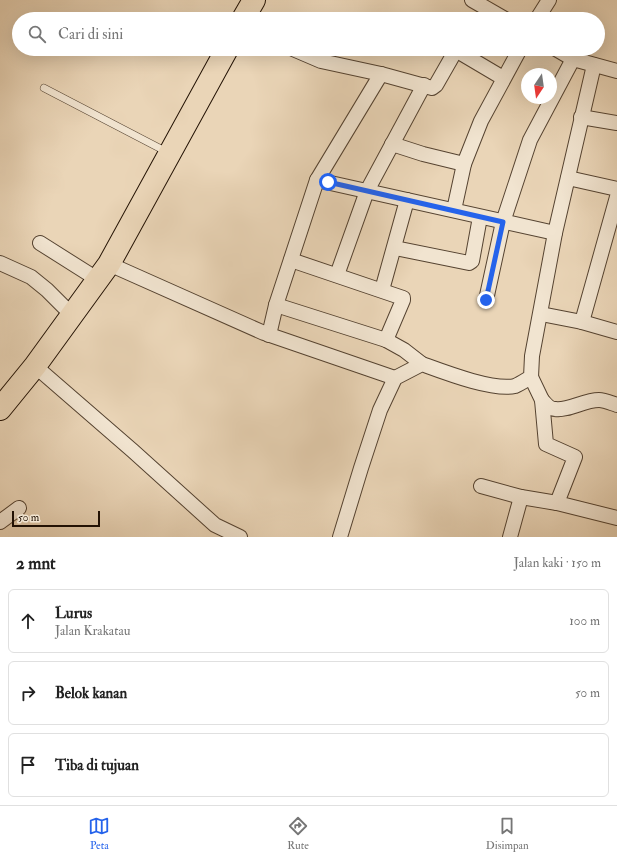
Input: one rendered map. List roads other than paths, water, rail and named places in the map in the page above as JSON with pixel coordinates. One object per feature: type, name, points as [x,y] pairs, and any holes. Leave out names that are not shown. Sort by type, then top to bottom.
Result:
[{"type":"main road","points":[[247,12],[254,0]]},
{"type":"main road","points":[[0,408],[35,366],[103,272],[223,56]]},
{"type":"street","points":[[472,0],[493,12]]},
{"type":"street","points":[[541,12],[549,0]]},
{"type":"street","points":[[310,56],[322,61],[381,74],[432,88],[436,85],[452,56]]},
{"type":"street","points":[[465,56],[503,78]]},
{"type":"street","points":[[454,210],[464,164],[481,121],[516,56]]},
{"type":"street","points":[[568,56],[573,59],[617,71]]},
{"type":"street","points":[[486,300],[503,222],[530,140],[573,59]]},
{"type":"street","points":[[594,65],[555,233],[532,356],[531,377],[542,400],[554,409],[564,409],[586,401],[600,400],[617,405]]},
{"type":"street","points":[[270,335],[276,305],[317,180],[381,74]]},
{"type":"street","points":[[337,275],[367,191],[424,85]]},
{"type":"street","points":[[581,116],[617,123]]},
{"type":"street","points":[[392,144],[423,154],[464,164]]},
{"type":"street","points":[[568,178],[617,189]]},
{"type":"street","points":[[317,180],[555,233]]},
{"type":"street","points":[[582,322],[617,197]]},
{"type":"street","points":[[382,290],[395,248],[407,200]]},
{"type":"street","points":[[395,248],[469,263],[472,261],[480,217]]},
{"type":"street","points":[[40,243],[103,272],[270,335],[395,378]]},
{"type":"street","points":[[291,260],[403,298],[386,340]]},
{"type":"street","points":[[0,263],[31,277],[47,290],[72,315]]},
{"type":"street","points":[[276,305],[386,340],[404,350],[422,364],[455,376],[500,386],[516,386],[531,377]]},
{"type":"street","points":[[541,314],[582,322],[617,332]]},
{"type":"street","points":[[340,537],[380,410],[395,378],[422,364]]},
{"type":"street","points":[[35,366],[133,450],[216,525],[240,537]]},
{"type":"street","points":[[542,400],[546,444],[575,457],[557,503]]},
{"type":"street","points":[[481,486],[521,497],[557,503],[617,518]]},
{"type":"street","points":[[510,537],[521,497]]},
{"type":"street","points":[[0,522],[19,508]]},
{"type":"lane","points":[[44,88],[169,154]]}]
